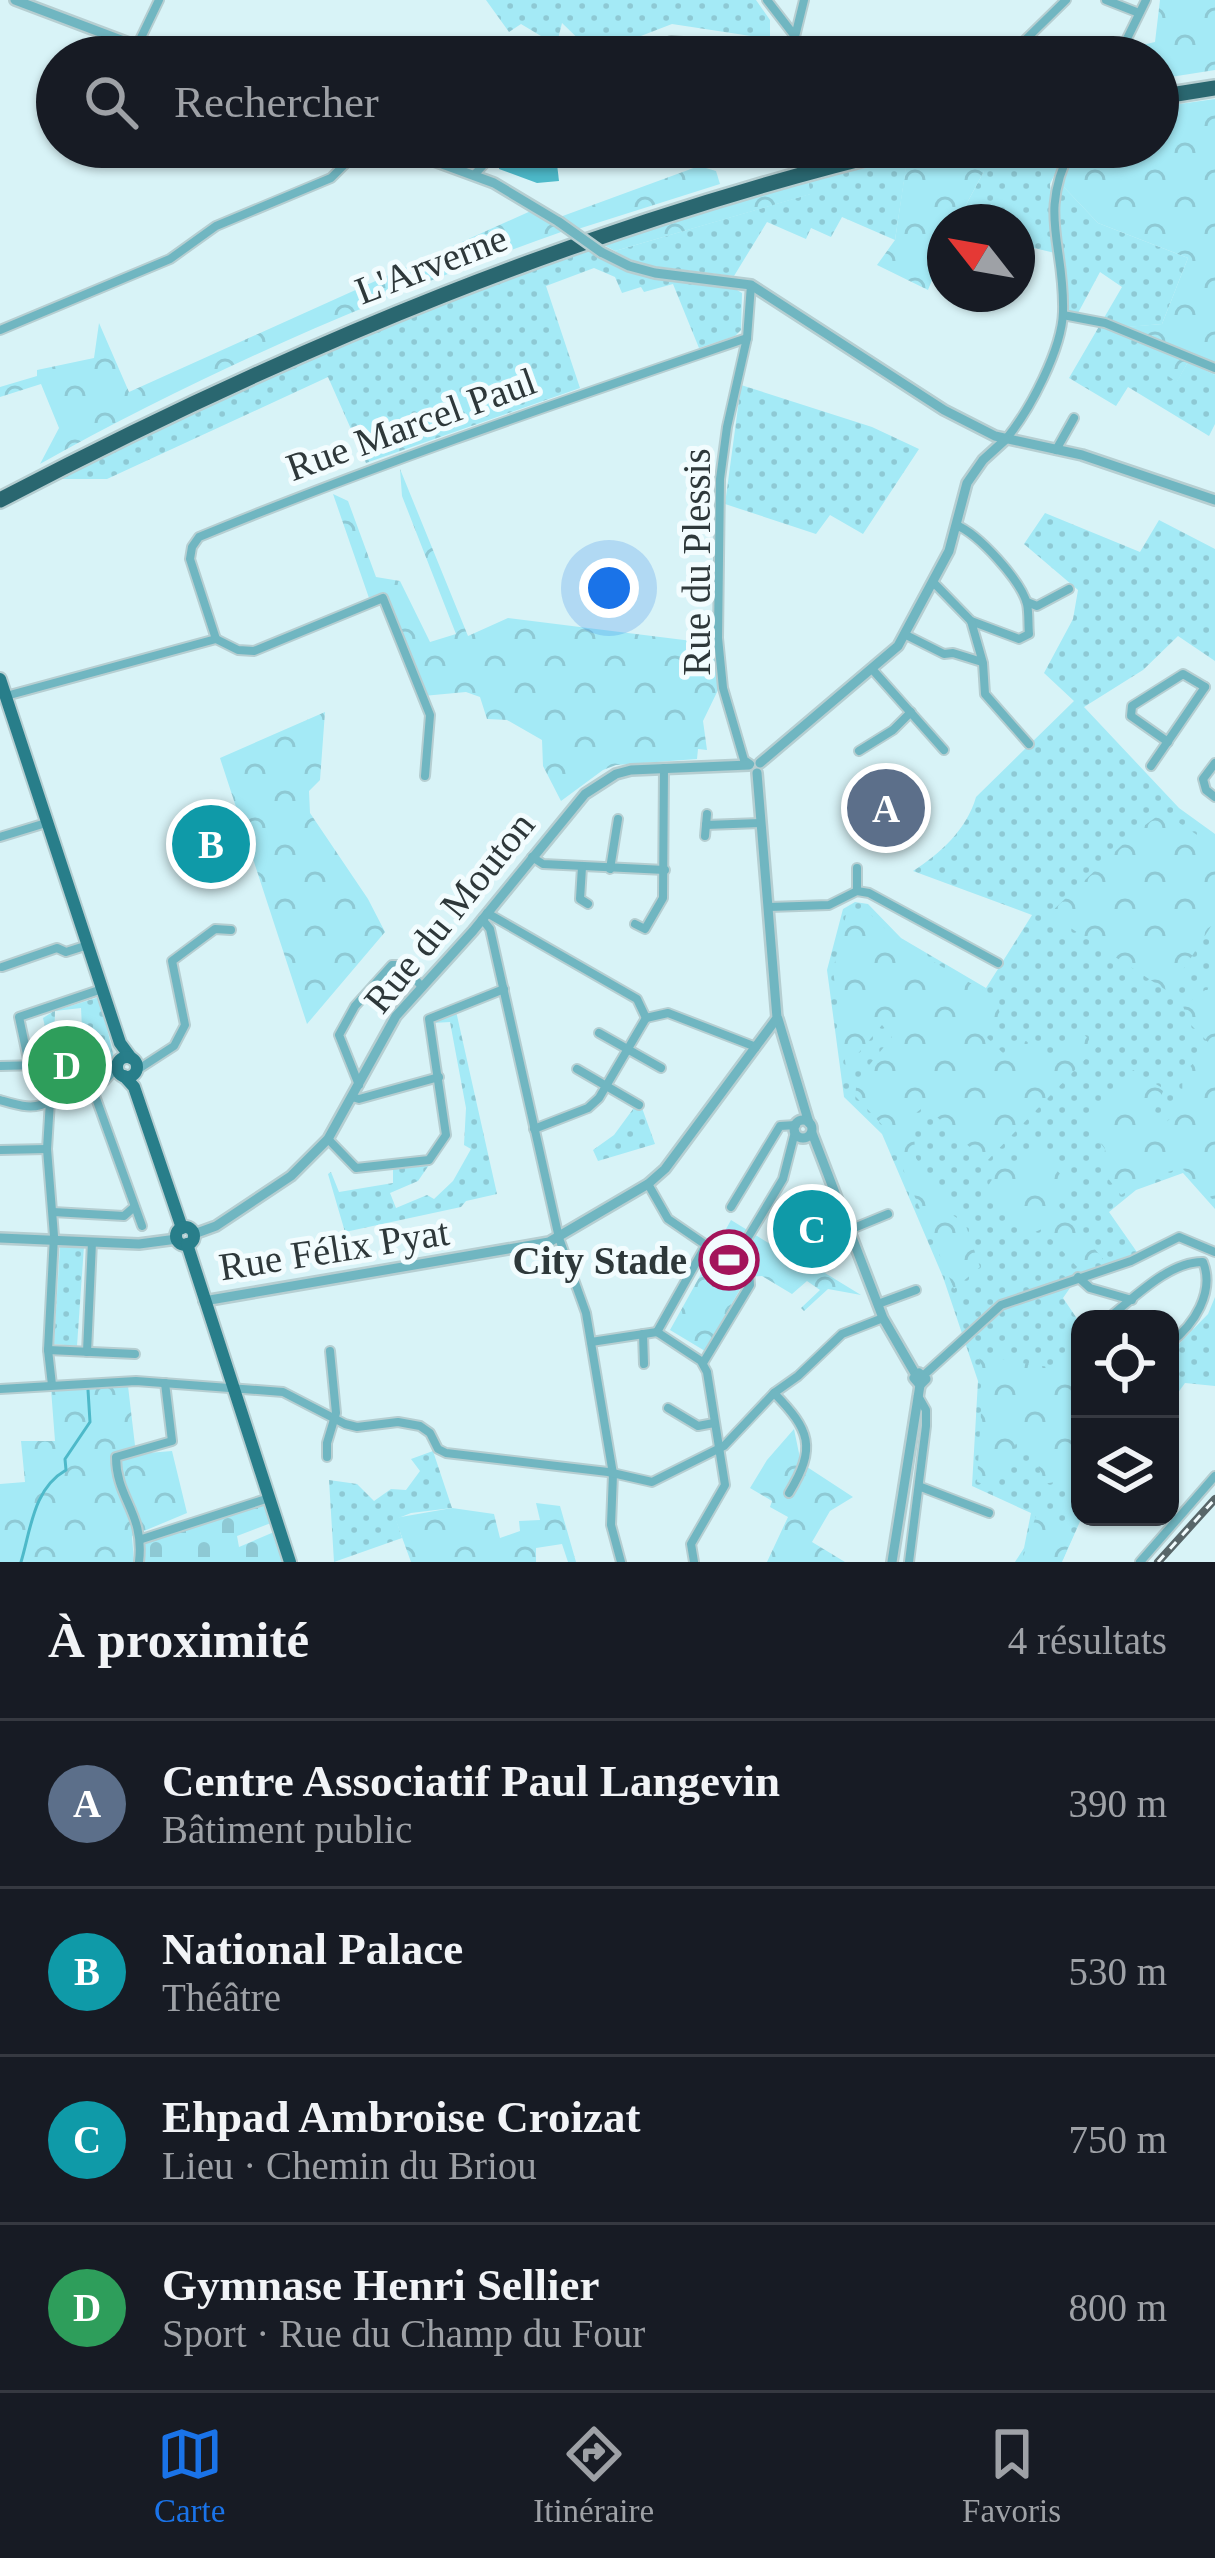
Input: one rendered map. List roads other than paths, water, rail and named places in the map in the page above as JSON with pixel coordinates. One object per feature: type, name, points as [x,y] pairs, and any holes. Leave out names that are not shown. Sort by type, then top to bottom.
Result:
[{"type":"highway","points":[[1179,84],[1215,79]]},
{"type":"highway","points":[[1179,94],[1215,88]]},
{"type":"highway","name":"L'Arverne","points":[[0,489],[208,384],[419,292],[633,215],[798,168]]},
{"type":"highway","name":"L'Arverne","points":[[0,500],[247,376],[472,282],[704,203],[832,168]]},
{"type":"main road","points":[[0,679],[290,1562]]},
{"type":"street","points":[[15,0],[110,36]]},
{"type":"street","points":[[142,36],[159,0]]},
{"type":"street","points":[[767,0],[795,36]]},
{"type":"street","points":[[795,36],[804,0]]},
{"type":"street","points":[[1029,36],[1066,0]]},
{"type":"street","points":[[1106,0],[1139,13]]},
{"type":"street","points":[[1128,36],[1146,0]]},
{"type":"street","points":[[0,330],[170,259],[216,226],[321,183],[339,168]]},
{"type":"street","points":[[455,168],[525,199],[629,266],[751,285],[944,410],[1005,440],[1056,450],[1215,500]]},
{"type":"street","points":[[474,175],[480,168]]},
{"type":"street","points":[[909,1562],[926,1410],[918,1381],[883,1318],[805,1132],[806,1107],[778,1018],[754,766],[872,669],[906,634],[934,583],[967,482],[1005,440],[1049,365],[1063,315],[1052,196],[1063,168]]},
{"type":"street","name":"Rue du Plessis","points":[[751,285],[747,338],[720,479],[718,638],[723,688],[744,760],[754,766]]},
{"type":"street","points":[[1063,315],[1105,323],[1215,368]]},
{"type":"street","name":"Rue Marcel Paul","points":[[215,639],[190,559],[200,537],[348,475],[391,465],[747,338]]},
{"type":"street","points":[[1056,450],[1074,418]]},
{"type":"street","points":[[934,583],[971,621],[1018,639],[1029,634],[1027,602],[992,553],[972,532],[956,525]]},
{"type":"street","points":[[1027,602],[1037,606],[1069,589]]},
{"type":"street","points":[[6,696],[215,639],[238,650],[254,651],[383,598],[430,715],[425,776]]},
{"type":"street","points":[[971,621],[983,663],[985,694],[1029,744]]},
{"type":"street","points":[[906,634],[944,654],[983,663]]},
{"type":"street","points":[[872,669],[944,750]]},
{"type":"street","points":[[1151,766],[1210,686],[1183,674],[1132,706],[1131,716],[1168,742]]},
{"type":"street","points":[[859,751],[893,730],[911,712]]},
{"type":"street","points":[[1215,763],[1203,779],[1206,790],[1215,796]]},
{"type":"street","name":"Rue du Mouton","points":[[185,1236],[216,1226],[291,1176],[328,1139],[396,1016],[595,785],[632,770],[754,766]]},
{"type":"street","points":[[635,924],[645,929],[662,898],[664,768]]},
{"type":"street","points":[[707,814],[706,831],[760,823]]},
{"type":"street","points":[[610,868],[618,819]]},
{"type":"street","points":[[0,837],[48,823]]},
{"type":"street","points":[[532,857],[543,864],[665,870]]},
{"type":"street","points":[[582,867],[580,899],[588,904]]},
{"type":"street","points":[[857,868],[857,891]]},
{"type":"street","points":[[769,907],[829,904],[857,891],[881,898],[998,963]]},
{"type":"street","points":[[484,916],[559,1238],[586,1313],[613,1474],[609,1512],[621,1562]]},
{"type":"street","points":[[484,916],[637,999],[646,1018]]},
{"type":"street","points":[[0,1100],[41,1107],[50,1101],[82,1098],[174,1046],[185,1025],[172,961],[215,929],[231,930]]},
{"type":"street","points":[[2,967],[57,948],[66,952],[88,945]]},
{"type":"street","points":[[359,1085],[339,1035],[346,1019],[392,964],[403,964],[422,987]]},
{"type":"street","points":[[328,1139],[356,1168],[429,1160],[446,1135],[429,1019],[504,988]]},
{"type":"street","points":[[29,1064],[19,1017],[102,989]]},
{"type":"street","points":[[534,1129],[587,1108],[606,1086],[646,1018],[668,1013],[757,1048]]},
{"type":"street","name":"Rue Félix Pyat","points":[[204,1301],[559,1238],[665,1169],[778,1018]]},
{"type":"street","points":[[599,1033],[661,1069]]},
{"type":"street","points":[[0,1066],[40,1065],[50,1101],[47,1149],[53,1212],[48,1350],[52,1385]]},
{"type":"street","points":[[577,1069],[639,1105]]},
{"type":"street","points":[[352,1097],[440,1077]]},
{"type":"street","points":[[93,1090],[142,1226]]},
{"type":"street","points":[[731,1207],[780,1126],[805,1132]]},
{"type":"street","points":[[694,1562],[691,1544],[725,1485],[703,1364],[750,1286],[747,1239],[783,1179],[790,1146],[805,1132]]},
{"type":"street","points":[[0,1150],[47,1149]]},
{"type":"street","points":[[648,1184],[668,1219],[706,1245],[657,1332]]},
{"type":"street","points":[[53,1212],[124,1216],[134,1207]]},
{"type":"street","points":[[849,1230],[888,1214]]},
{"type":"street","points":[[0,1238],[160,1244],[185,1236]]},
{"type":"street","points":[[892,1562],[918,1381],[1001,1304],[1131,1261],[1180,1237],[1215,1252]]},
{"type":"street","points":[[87,1352],[92,1242]]},
{"type":"street","points":[[1119,1310],[1187,1263],[1208,1265],[1214,1281],[1212,1296],[1206,1309],[1179,1334]]},
{"type":"street","points":[[1078,1277],[1090,1288],[1132,1300]]},
{"type":"street","points":[[878,1304],[916,1290]]},
{"type":"street","points":[[0,1390],[165,1383],[283,1392],[335,1420],[357,1426],[398,1422],[420,1426],[430,1432],[437,1449],[446,1453],[652,1482],[718,1448],[842,1334],[883,1318]]},
{"type":"street","points":[[591,1342],[657,1332],[703,1364]]},
{"type":"street","points":[[643,1334],[644,1364]]},
{"type":"street","points":[[48,1350],[135,1354]]},
{"type":"street","points":[[327,1457],[337,1393],[330,1352]]},
{"type":"street","points":[[139,1562],[140,1525],[116,1472],[116,1457],[172,1441],[165,1383]]},
{"type":"street","points":[[774,1393],[800,1419],[804,1435],[807,1463],[789,1493]]},
{"type":"street","points":[[668,1408],[698,1426],[714,1423]]},
{"type":"street","points":[[1140,1562],[1215,1476]]},
{"type":"street","points":[[921,1486],[989,1513]]},
{"type":"street","points":[[142,1539],[268,1498]]},
{"type":"waterway","points":[[21,1562],[40,1499],[66,1470],[65,1459],[90,1422],[88,1390]]},
{"type":"railway","points":[[1158,1562],[1215,1499]]},
{"type":"place","name":"Centre Associatif Paul Langevin","points":[[886,808]]},
{"type":"place","name":"National Palace","points":[[211,844]]},
{"type":"place","name":"Gymnase Henri Sellier","points":[[67,1065]]},
{"type":"place","name":"Ehpad Ambroise Croizat","points":[[812,1229]]},
{"type":"place","name":"City Stade","points":[[729,1260]]}]
